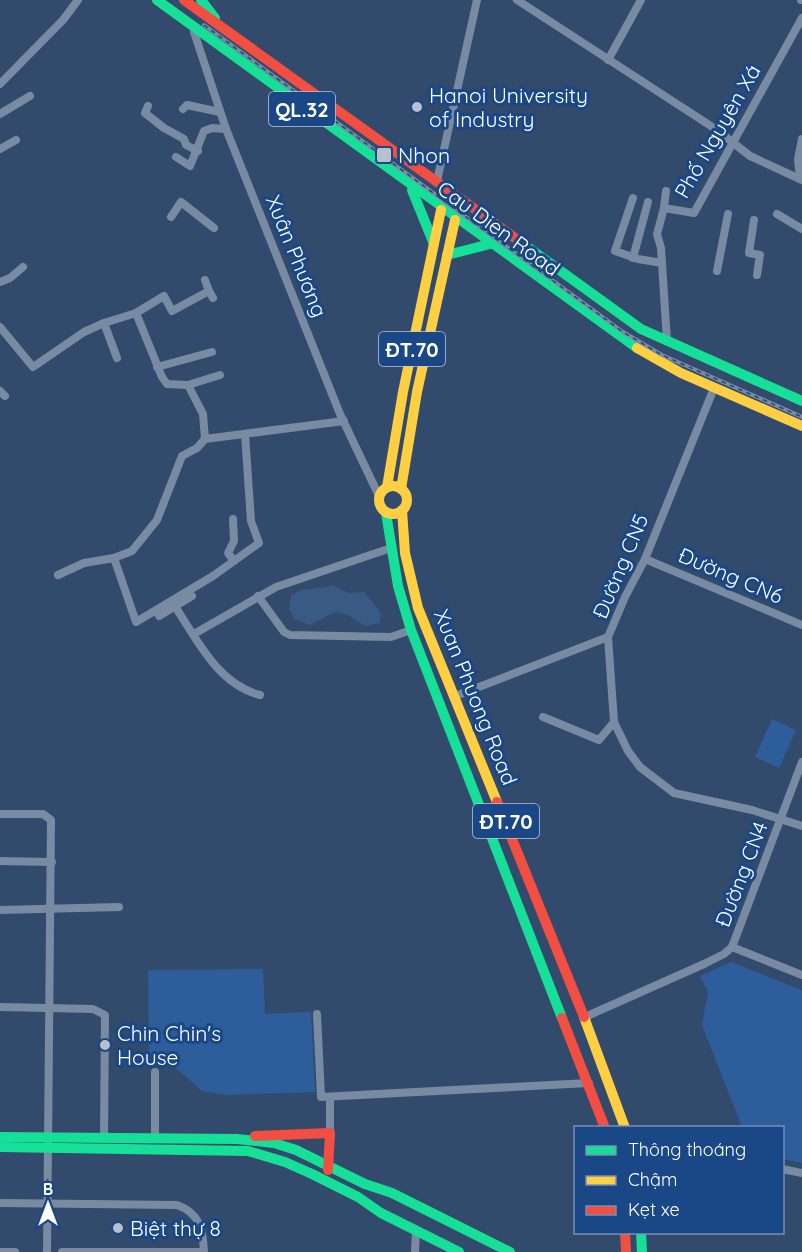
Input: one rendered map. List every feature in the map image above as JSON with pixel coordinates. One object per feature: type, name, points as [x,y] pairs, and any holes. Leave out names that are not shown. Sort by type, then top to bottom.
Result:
[{"type":"main road","name":"Cau Dien Road","points":[[184,0],[617,313],[667,342],[802,401]]},
{"type":"main road","points":[[201,0],[225,28]]},
{"type":"main road","name":"Cau Dien Road","points":[[161,3],[441,210],[621,339],[650,357],[714,388],[802,426]]},
{"type":"main road","name":"ĐT.70","points":[[383,492],[441,210],[441,184]]},
{"type":"main road","points":[[411,188],[434,244]]},
{"type":"main road","name":"ĐT.70","points":[[401,489],[407,442],[460,198]]},
{"type":"main road","points":[[447,255],[490,244]]},
{"type":"main road","points":[[401,489],[407,501],[402,510],[396,514],[386,513],[379,503],[383,492],[401,489]]},
{"type":"main road","name":"Xuan Phuong Road","points":[[402,510],[405,553],[415,598],[453,697],[585,1017],[624,1126]]},
{"type":"main road","name":"Xuan Phuong Road","points":[[386,513],[400,595],[411,630],[604,1126]]},
{"type":"main road","points":[[597,1106],[615,1099]]},
{"type":"main road","points":[[0,1147],[104,1138],[237,1139],[274,1134],[330,1133],[330,1166],[324,1180]]},
{"type":"main road","points":[[0,1137],[48,1143],[233,1150],[285,1162],[324,1180],[459,1252]]},
{"type":"main road","points":[[237,1139],[285,1146],[365,1184],[392,1193],[510,1252]]},
{"type":"main road","points":[[625,1234],[626,1252]]},
{"type":"main road","points":[[641,1234],[642,1252]]},
{"type":"street","points":[[0,84],[63,20],[78,0]]},
{"type":"street","points":[[441,184],[477,0]]},
{"type":"street","points":[[517,0],[717,130],[750,156],[801,179],[802,139]]},
{"type":"street","points":[[608,60],[641,0]]},
{"type":"street","name":"Phố Nguyên Xá","points":[[667,342],[662,263],[657,234],[664,208],[694,213],[802,18]]},
{"type":"street","name":"Xuân Phương","points":[[192,26],[226,129],[344,421],[383,492]]},
{"type":"street","points":[[0,114],[30,96]]},
{"type":"street","points":[[183,109],[187,105],[220,112]]},
{"type":"street","points":[[148,106],[145,112],[164,128],[184,139],[186,145],[198,151]]},
{"type":"street","points":[[176,157],[190,166],[198,151],[204,131],[226,129]]},
{"type":"street","points":[[0,149],[16,140]]},
{"type":"street","points":[[664,208],[666,191]]},
{"type":"street","points":[[633,198],[615,251],[633,258],[662,263]]},
{"type":"street","points":[[171,217],[181,202],[214,228]]},
{"type":"street","points":[[633,258],[648,202]]},
{"type":"street","points":[[717,271],[728,214]]},
{"type":"street","points":[[777,214],[802,229]]},
{"type":"street","points":[[754,220],[749,253],[760,255],[757,275]]},
{"type":"street","points":[[0,282],[10,278],[23,267]]},
{"type":"street","points":[[0,327],[33,367],[84,332],[104,322],[136,313],[164,296],[172,311],[211,295],[205,280]]},
{"type":"street","points":[[136,313],[157,368],[167,384],[188,385],[220,375]]},
{"type":"street","points":[[104,322],[117,358]]},
{"type":"street","points":[[157,368],[212,352]]},
{"type":"street","points":[[58,575],[84,563],[114,558],[132,551],[157,520],[182,456],[197,448],[205,438],[203,414],[188,385]]},
{"type":"street","name":"Đường CN5","points":[[453,697],[608,637],[645,559],[714,388]]},
{"type":"street","points":[[205,438],[344,421]]},
{"type":"street","points":[[114,558],[136,621],[213,576],[259,543],[251,521],[245,434]]},
{"type":"street","points":[[232,519],[234,541],[228,553],[234,561]]},
{"type":"street","points":[[194,634],[258,596],[391,548]]},
{"type":"street","name":"Đường CN6","points":[[645,559],[802,625]]},
{"type":"street","points":[[159,616],[192,596]]},
{"type":"street","points":[[258,596],[284,632],[290,635],[391,637],[411,630]]},
{"type":"street","points":[[174,605],[215,666],[232,684],[260,695]]},
{"type":"street","points":[[608,637],[614,722],[628,751],[640,767],[674,793],[782,818],[802,826]]},
{"type":"street","points":[[543,717],[599,740],[614,722]]},
{"type":"street","name":"Đường CN4","points":[[585,1017],[704,964],[724,954],[732,947],[802,762]]},
{"type":"street","points":[[0,814],[43,814],[51,820],[47,1252]]},
{"type":"street","points":[[0,861],[52,862]]},
{"type":"street","points":[[0,910],[119,907]]},
{"type":"street","points":[[732,947],[802,975]]},
{"type":"street","points":[[0,1007],[93,1009],[105,1015],[104,1138]]},
{"type":"street","points":[[317,1014],[321,1097],[589,1083]]},
{"type":"street","points":[[155,1072],[155,1139]]},
{"type":"street","points":[[330,1097],[330,1133]]},
{"type":"street","points":[[784,1170],[802,1173]]},
{"type":"street","points":[[0,1203],[177,1204],[191,1212],[203,1228],[204,1252],[62,1252]]},
{"type":"street","points":[[415,1252],[416,1231]]},
{"type":"street","points":[[0,1252],[15,1252]]},
{"type":"shaded area","points":[[332,585],[349,593],[364,592],[381,613],[380,623],[365,626],[348,615],[336,612],[309,625],[294,619],[289,608],[291,596],[301,590]]},
{"type":"shaded area","points":[[772,719],[796,730],[779,768],[755,757]]},
{"type":"shaded area","points":[[731,962],[802,990],[802,1163],[784,1159],[784,1126],[742,1126],[702,1025],[708,992],[700,976]]},
{"type":"shaded area","points":[[263,969],[265,1014],[311,1012],[315,1092],[226,1095],[202,1091],[167,1060],[149,1057],[148,970]]},
{"type":"railway","points":[[204,25],[623,332],[662,355],[802,417]]},
{"type":"traffic: fast","points":[[157,0],[637,348]]},
{"type":"traffic: fast","points":[[201,0],[215,18]]},
{"type":"traffic: fast","points":[[412,190],[434,244]]},
{"type":"traffic: fast","points":[[515,238],[641,329],[802,401]]},
{"type":"traffic: fast","points":[[447,255],[490,244]]},
{"type":"traffic: fast","points":[[386,513],[398,586],[411,630],[562,1018]]},
{"type":"traffic: fast","points":[[0,1137],[237,1139],[274,1143],[296,1150],[365,1184],[392,1193],[510,1252]]},
{"type":"traffic: fast","points":[[0,1147],[248,1151],[285,1162],[312,1174],[358,1197],[381,1213],[459,1252]]},
{"type":"traffic: fast","points":[[641,1234],[642,1252]]},
{"type":"traffic: slow","points":[[387,487],[403,392],[441,210]]},
{"type":"traffic: slow","points":[[401,489],[417,392],[455,220]]},
{"type":"traffic: slow","points":[[637,348],[681,373],[802,426]]},
{"type":"traffic: slow","points":[[393,486],[403,490],[407,500],[403,510],[393,514],[383,510],[379,500],[383,490],[393,486]]},
{"type":"traffic: slow","points":[[402,510],[405,553],[418,608],[497,802]]},
{"type":"traffic: slow","points":[[584,1017],[624,1126]]},
{"type":"traffic: jam","points":[[184,0],[515,238]]},
{"type":"traffic: jam","points":[[497,802],[584,1017]]},
{"type":"traffic: jam","points":[[562,1018],[604,1126]]},
{"type":"traffic: jam","points":[[255,1136],[330,1133],[328,1170]]},
{"type":"traffic: jam","points":[[625,1234],[626,1252]]},
{"type":"place","name":"Hanoi University of Industry","points":[[417,107]]},
{"type":"place","name":"Nhon","points":[[384,155]]},
{"type":"place","name":"Chin Chin's House","points":[[105,1045]]},
{"type":"place","name":"Biệt thự 8","points":[[118,1228]]}]
